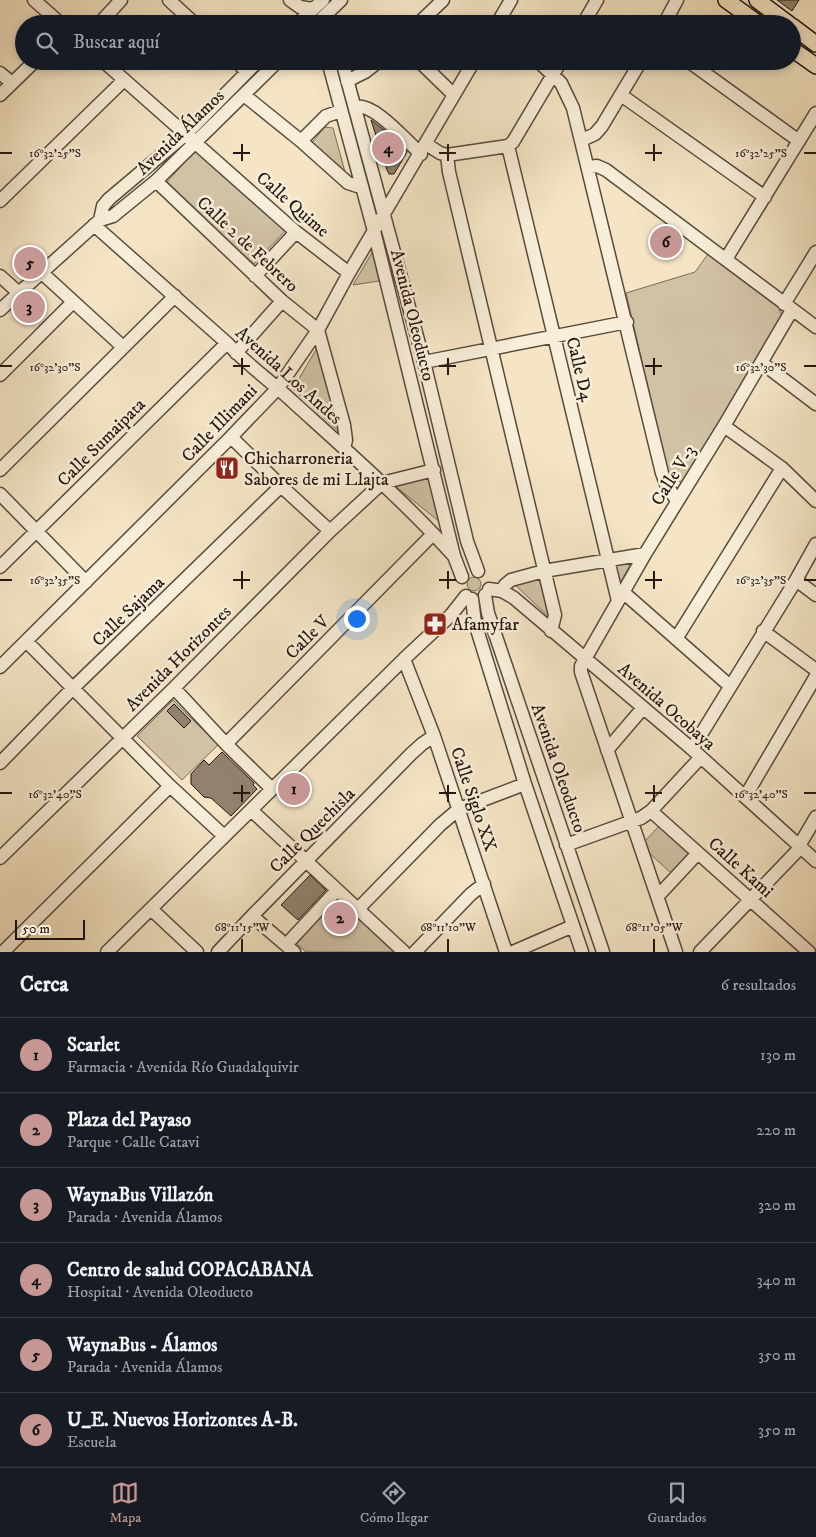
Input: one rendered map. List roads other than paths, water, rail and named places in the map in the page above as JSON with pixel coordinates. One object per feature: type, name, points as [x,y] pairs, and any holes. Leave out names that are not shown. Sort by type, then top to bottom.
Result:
[{"type":"main road","points":[[726,0],[747,15]]},
{"type":"main road","points":[[757,0],[777,15]]},
{"type":"main road","points":[[801,33],[816,44]]},
{"type":"main road","points":[[801,55],[816,66]]},
{"type":"street","points":[[34,0],[51,15]]},
{"type":"street","points":[[107,15],[121,0]]},
{"type":"street","points":[[168,0],[184,15]]},
{"type":"street","points":[[290,0],[300,7],[318,2]]},
{"type":"street","points":[[332,15],[341,0]]},
{"type":"street","points":[[427,15],[443,0]]},
{"type":"street","points":[[502,15],[511,0]]},
{"type":"street","points":[[588,15],[597,0]]},
{"type":"street","points":[[669,15],[677,0]]},
{"type":"street","points":[[318,2],[328,15]]},
{"type":"street","points":[[317,15],[318,2]]},
{"type":"street","points":[[306,15],[318,2]]},
{"type":"street","points":[[0,94],[26,70]]},
{"type":"street","name":"Calle Quime","points":[[113,70],[296,232],[349,273]]},
{"type":"street","name":"Avenida Álamos","points":[[97,222],[103,206],[109,200],[244,95],[269,70]]},
{"type":"street","name":"Avenida Oleoducto","points":[[330,70],[374,230],[454,556],[462,577]]},
{"type":"street","name":"Avenida Oleoducto","points":[[345,70],[424,362],[467,541],[478,570]]},
{"type":"street","points":[[348,81],[368,70]]},
{"type":"street","points":[[428,70],[454,95]]},
{"type":"street","name":"Calle Illimani","points":[[0,667],[278,388],[318,330],[349,273],[469,70]]},
{"type":"street","points":[[548,70],[561,83],[568,94],[582,140],[662,473],[666,484],[677,501]]},
{"type":"street","points":[[355,107],[364,106],[423,149],[447,155],[508,146],[513,142],[556,70]]},
{"type":"street","points":[[582,140],[596,134],[636,70]]},
{"type":"street","points":[[700,70],[799,141]]},
{"type":"street","name":"Avenida Álamos","points":[[0,310],[97,222],[113,216],[156,182],[247,72]]},
{"type":"street","points":[[0,73],[12,83]]},
{"type":"street","points":[[0,201],[124,80]]},
{"type":"street","points":[[244,95],[301,140],[348,183],[362,186]]},
{"type":"street","points":[[621,95],[765,197]]},
{"type":"street","points":[[301,140],[326,116],[341,111]]},
{"type":"street","points":[[726,259],[816,113]]},
{"type":"street","name":"Calle D4","points":[[508,146],[608,560],[621,597]]},
{"type":"street","points":[[447,155],[449,172],[554,615],[551,631]]},
{"type":"street","points":[[589,167],[597,166],[606,170],[816,327]]},
{"type":"street","name":"Calle 2 de Febrero","points":[[156,182],[282,301],[318,330]]},
{"type":"street","name":"Avenida Los Andes","points":[[97,222],[236,353],[278,388],[382,483],[454,556]]},
{"type":"street","points":[[255,276],[296,232]]},
{"type":"street","name":"Calle V-3","points":[[585,659],[645,554],[762,363],[816,252]]},
{"type":"street","points":[[40,272],[123,347]]},
{"type":"street","points":[[0,276],[19,293]]},
{"type":"street","points":[[0,470],[175,296]]},
{"type":"street","points":[[236,353],[282,301]]},
{"type":"street","points":[[0,375],[74,302]]},
{"type":"street","points":[[424,362],[627,322]]},
{"type":"street","points":[[318,330],[344,425],[346,440],[344,448]]},
{"type":"street","name":"Calle Sumaipata","points":[[0,567],[226,343]]},
{"type":"street","points":[[762,363],[816,404]]},
{"type":"street","points":[[724,426],[782,468],[816,501]]},
{"type":"street","points":[[231,437],[330,531]]},
{"type":"street","points":[[676,639],[782,468]]},
{"type":"street","points":[[382,483],[434,470]]},
{"type":"street","name":"Avenida Horizontes","points":[[0,858],[174,688],[330,531],[382,483]]},
{"type":"street","name":"Calle Sajama","points":[[0,763],[72,689],[281,486]]},
{"type":"street","points":[[0,494],[86,582]]},
{"type":"street","name":"Calle V","points":[[226,744],[433,534]]},
{"type":"street","points":[[566,844],[633,821],[651,811],[696,753],[730,686],[796,580],[816,544]]},
{"type":"street","points":[[107,952],[404,659],[469,598],[481,598],[511,580],[544,571],[645,554]]},
{"type":"street","points":[[469,598],[461,588],[462,577],[472,570],[483,572],[488,579],[492,592]]},
{"type":"street","points":[[796,580],[816,595]]},
{"type":"street","name":"Avenida Oleoducto","points":[[492,592],[488,613],[603,952]]},
{"type":"street","name":"Avenida Ocobaya","points":[[492,592],[514,598],[696,753],[816,861]]},
{"type":"street","points":[[621,597],[676,639],[730,686]]},
{"type":"street","name":"Avenida Oleoducto","points":[[469,598],[525,784],[582,952]]},
{"type":"street","points":[[763,631],[816,670]]},
{"type":"street","points":[[26,641],[170,786],[224,836]]},
{"type":"street","name":"Calle Siglo XX","points":[[404,659],[434,736],[506,952]]},
{"type":"street","points":[[585,659],[581,666],[581,672],[676,952]]},
{"type":"street","points":[[744,797],[816,676]]},
{"type":"street","points":[[174,688],[226,744],[272,789]]},
{"type":"street","points":[[607,750],[643,708]]},
{"type":"street","name":"Calle Quechisla","points":[[218,952],[411,754],[434,736]]},
{"type":"street","points":[[358,910],[440,825],[458,809],[525,784]]},
{"type":"street","points":[[2,952],[170,786]]},
{"type":"street","points":[[252,810],[403,952]]},
{"type":"street","name":"Calle Kami","points":[[651,811],[809,949]]},
{"type":"street","points":[[700,952],[800,847],[816,817]]},
{"type":"street","points":[[658,896],[698,853]]},
{"type":"street","points":[[414,952],[471,894],[484,884]]},
{"type":"street","points":[[252,916],[290,948],[337,890]]},
{"type":"street","points":[[151,909],[197,952]]},
{"type":"street","points":[[513,952],[573,926]]},
{"type":"place","name":"Centro de salud COPACABANA","points":[[388,148]]},
{"type":"place","name":"U_E. Nuevos Horizontes A-B.","points":[[666,242]]},
{"type":"place","name":"WaynaBus - Álamos","points":[[30,263]]},
{"type":"place","name":"WaynaBus Villazón","points":[[29,307]]},
{"type":"place","name":"Chicharroneria Sabores de mi Llajta","points":[[227,468]]},
{"type":"place","name":"Afamyfar","points":[[435,624]]},
{"type":"place","name":"Scarlet","points":[[294,789]]},
{"type":"place","name":"Plaza del Payaso","points":[[340,918]]}]
